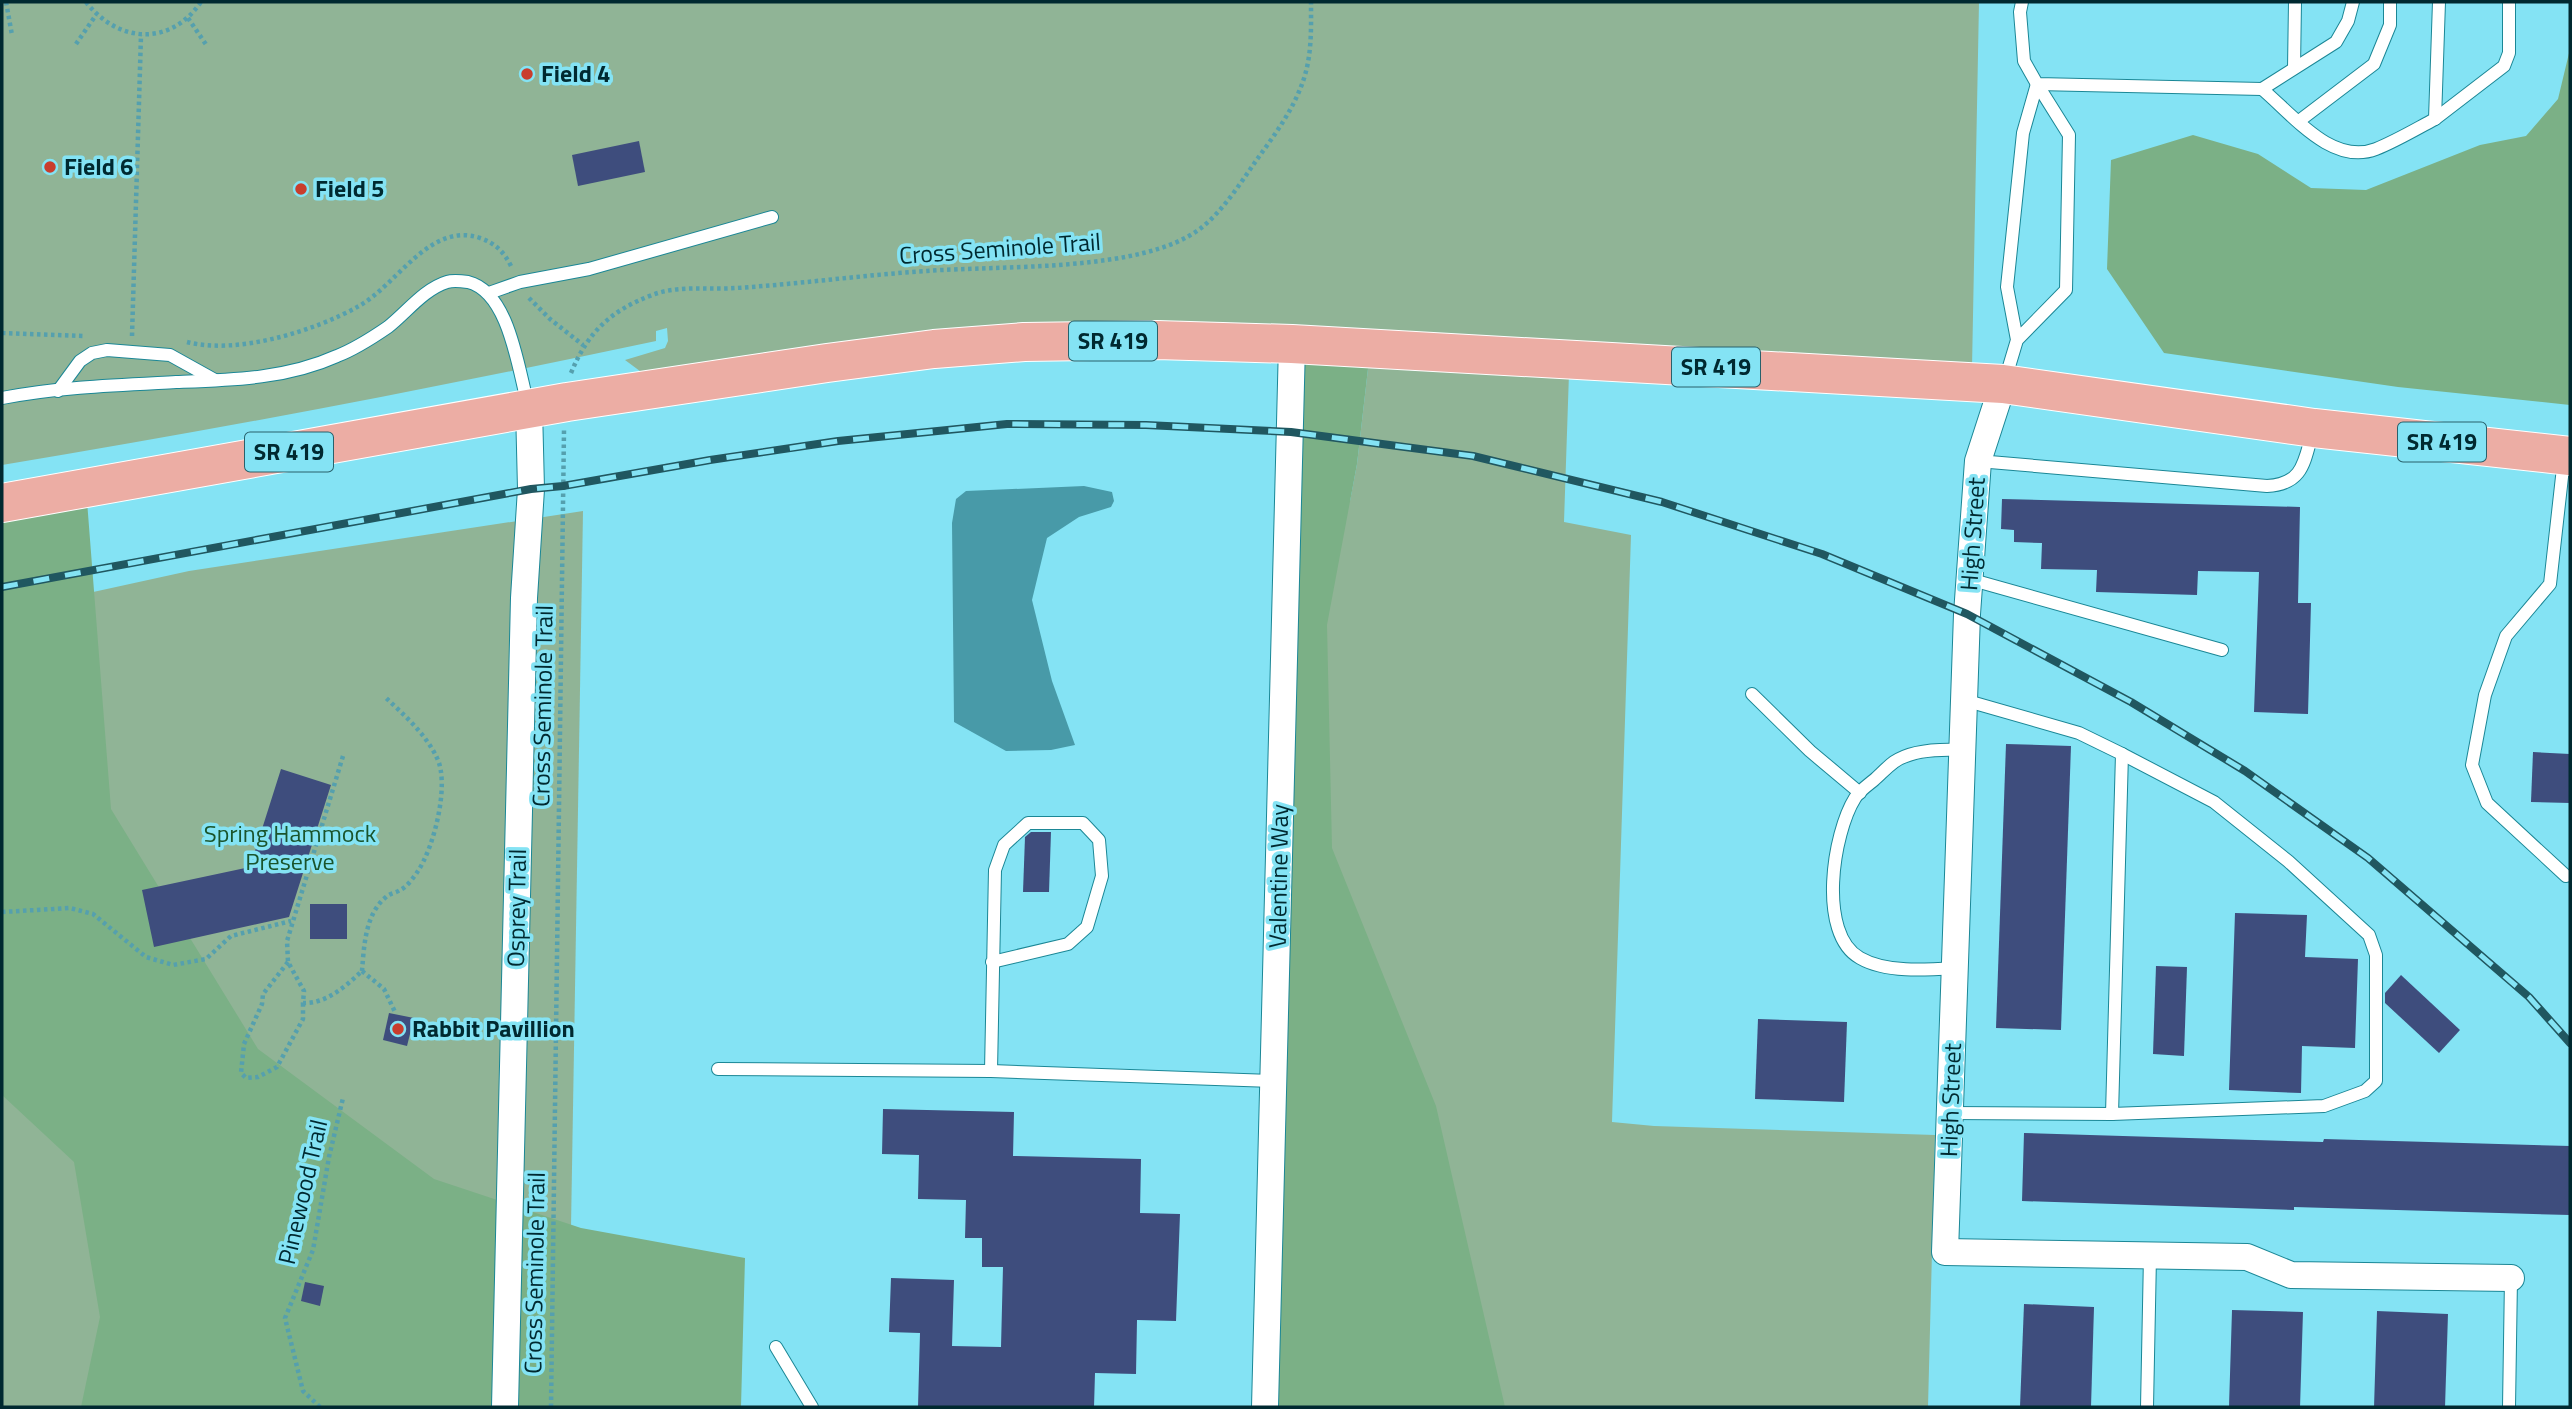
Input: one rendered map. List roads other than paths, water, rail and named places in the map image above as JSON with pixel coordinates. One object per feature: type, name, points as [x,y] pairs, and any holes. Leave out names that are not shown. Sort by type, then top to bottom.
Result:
[{"type":"main road","name":"SR 419","points":[[2,503],[529,408],[827,363],[1024,342],[1157,340],[1292,344],[2003,384],[2314,428],[2567,456]]},
{"type":"street","name":"Valentine Way","points":[[1265,1407],[1292,344]]},
{"type":"street","name":"High Street","points":[[2003,384],[1978,461],[1969,579],[1945,1252],[2247,1256],[2291,1275],[2511,1278]]},
{"type":"street","name":"Osprey Trail","points":[[505,1407],[524,598],[531,489],[529,408]]},
{"type":"lane","points":[[2003,384],[2017,340],[2066,290],[2069,135],[2024,61],[2020,12],[2022,2]]},
{"type":"lane","points":[[2294,68],[2295,2]]},
{"type":"lane","points":[[2037,83],[2262,89],[2336,42],[2348,21],[2353,2]]},
{"type":"lane","points":[[2299,121],[2374,64],[2390,25],[2390,2]]},
{"type":"lane","points":[[2435,120],[2439,2]]},
{"type":"lane","points":[[2262,89],[2326,145],[2349,153],[2374,150],[2435,120],[2504,66],[2509,52],[2509,2]]},
{"type":"lane","points":[[2017,340],[2007,287],[2023,133],[2037,83]]},
{"type":"lane","points":[[489,293],[520,282],[589,269],[772,216]]},
{"type":"lane","points":[[2,398],[58,391],[267,376],[303,368],[338,356],[378,333],[435,288],[447,282],[468,282],[489,293],[502,313],[529,408]]},
{"type":"lane","points":[[58,391],[80,361],[92,353],[107,351],[170,355],[215,380]]},
{"type":"lane","points":[[1978,461],[2138,476],[2283,485],[2299,473],[2314,428]]},
{"type":"lane","points":[[2566,876],[2487,803],[2472,765],[2485,695],[2506,636],[2550,584],[2567,456]]},
{"type":"lane","points":[[1969,579],[2222,650]]},
{"type":"lane","points":[[1752,694],[1810,751],[1860,793]]},
{"type":"lane","points":[[1950,1113],[2112,1114],[2324,1106],[2365,1091],[2375,1081],[2376,955],[2369,935],[2288,861],[2214,802],[2079,733],[1964,700]]},
{"type":"lane","points":[[1955,968],[1929,970],[1883,966],[1859,958],[1843,942],[1831,900],[1837,846],[1855,797],[1896,760],[1935,749],[1962,750]]},
{"type":"lane","points":[[2112,1114],[2122,754]]},
{"type":"lane","points":[[991,1071],[992,962],[995,870],[1004,845],[1028,822],[1083,823],[1099,840],[1102,876],[1087,928],[1068,944],[992,962]]},
{"type":"lane","points":[[718,1069],[991,1071],[1274,1081]]},
{"type":"lane","points":[[2147,1407],[2150,1256]]},
{"type":"lane","points":[[2509,1407],[2511,1278]]},
{"type":"lane","points":[[776,1347],[811,1407]]},
{"type":"water","points":[[1084,486],[1112,492],[1114,501],[1111,507],[1079,517],[1047,538],[1032,600],[1052,681],[1075,745],[1051,750],[1006,751],[954,722],[952,523],[956,499],[966,491]]},
{"type":"railway","points":[[2,587],[531,489],[838,441],[1007,424],[1146,425],[1291,432],[1473,456],[1662,502],[1822,554],[1967,614],[2131,702],[2245,771],[2368,858],[2529,997],[2570,1043]]},
{"type":"place","name":"Field 4","points":[[527,74]]},
{"type":"place","name":"Field 6","points":[[50,167]]},
{"type":"place","name":"Field 5","points":[[301,189]]},
{"type":"place","name":"Rabbit Pavillion","points":[[398,1029]]},
{"type":"park label","name":"Spring Hammock Preserve","points":[[290,848]]}]
